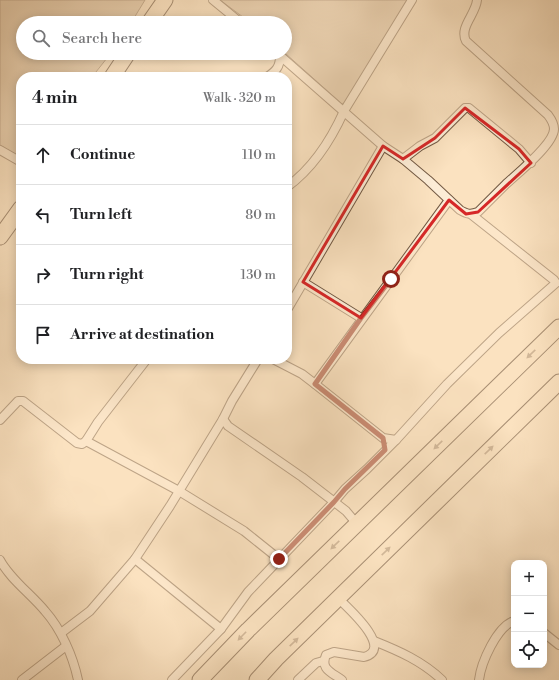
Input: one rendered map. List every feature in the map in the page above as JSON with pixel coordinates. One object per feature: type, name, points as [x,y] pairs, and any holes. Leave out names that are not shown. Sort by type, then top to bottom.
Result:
[{"type":"highway","points":[[154,16],[165,0]]},
{"type":"highway","points":[[115,72],[123,60]]},
{"type":"highway","points":[[0,237],[16,215]]},
{"type":"highway","points":[[200,680],[248,630],[559,327]]},
{"type":"highway","points":[[257,680],[276,659],[559,382]]},
{"type":"street","points":[[213,0],[232,16]]},
{"type":"street","points":[[292,183],[298,179],[323,150],[336,129],[344,111],[412,0]]},
{"type":"street","points":[[472,215],[478,212],[531,162],[552,136],[554,129],[553,122],[548,115],[466,41],[464,37],[464,30],[477,3],[485,0]]},
{"type":"street","points":[[273,72],[278,68],[279,60]]},
{"type":"street","points":[[172,680],[221,629],[248,592],[345,489],[396,440],[446,384],[499,333],[556,283],[472,215],[466,214],[460,210],[428,180],[403,159],[383,146],[285,60]]},
{"type":"street","points":[[403,159],[420,146],[435,138],[465,108],[469,108],[519,148],[531,162]]},
{"type":"street","points":[[292,301],[383,146]]},
{"type":"street","points":[[0,150],[16,159]]},
{"type":"street","points":[[315,384],[361,318],[449,200]]},
{"type":"street","points":[[303,282],[361,318]]},
{"type":"street","points":[[0,420],[15,403],[18,401],[23,401],[77,443],[82,444],[86,441],[98,422],[143,364]]},
{"type":"street","points":[[61,633],[90,611],[135,559],[179,491],[255,364]]},
{"type":"street","points":[[283,364],[302,374],[383,438],[396,440]]},
{"type":"street","points":[[223,419],[228,426],[302,477],[346,510],[356,524]]},
{"type":"street","points":[[383,438],[385,450]]},
{"type":"street","points":[[86,441],[179,491],[244,531],[279,559]]},
{"type":"street","points":[[135,559],[221,629]]},
{"type":"street","points":[[0,560],[12,576],[46,612],[61,633],[78,680]]},
{"type":"street","points":[[338,598],[367,628],[374,641],[373,650],[369,656],[364,657],[334,652],[326,655],[323,661],[325,667],[342,680]]},
{"type":"street","points":[[480,680],[483,662],[502,629],[511,623]]},
{"type":"street","points":[[547,635],[559,645]]},
{"type":"street","points":[[374,641],[410,656],[432,670],[442,680]]},
{"type":"street","points":[[22,680],[66,646]]},
{"type":"street","points":[[298,680],[316,663],[323,661]]},
{"type":"highlighted area","points":[[465,108],[519,149],[531,163],[478,212],[466,214],[449,200],[361,318],[303,282],[383,146],[403,159],[435,138]]},
{"type":"shaded area","points":[[0,0],[145,0],[135,16],[16,16],[16,60],[105,60],[96,72],[16,72],[16,155],[0,145]]},
{"type":"shaded area","points":[[220,0],[408,0],[348,101],[342,104],[292,59],[292,16],[242,16]]},
{"type":"route","points":[[279,559],[345,489],[385,450],[383,438],[315,384],[361,318],[391,279]]}]
